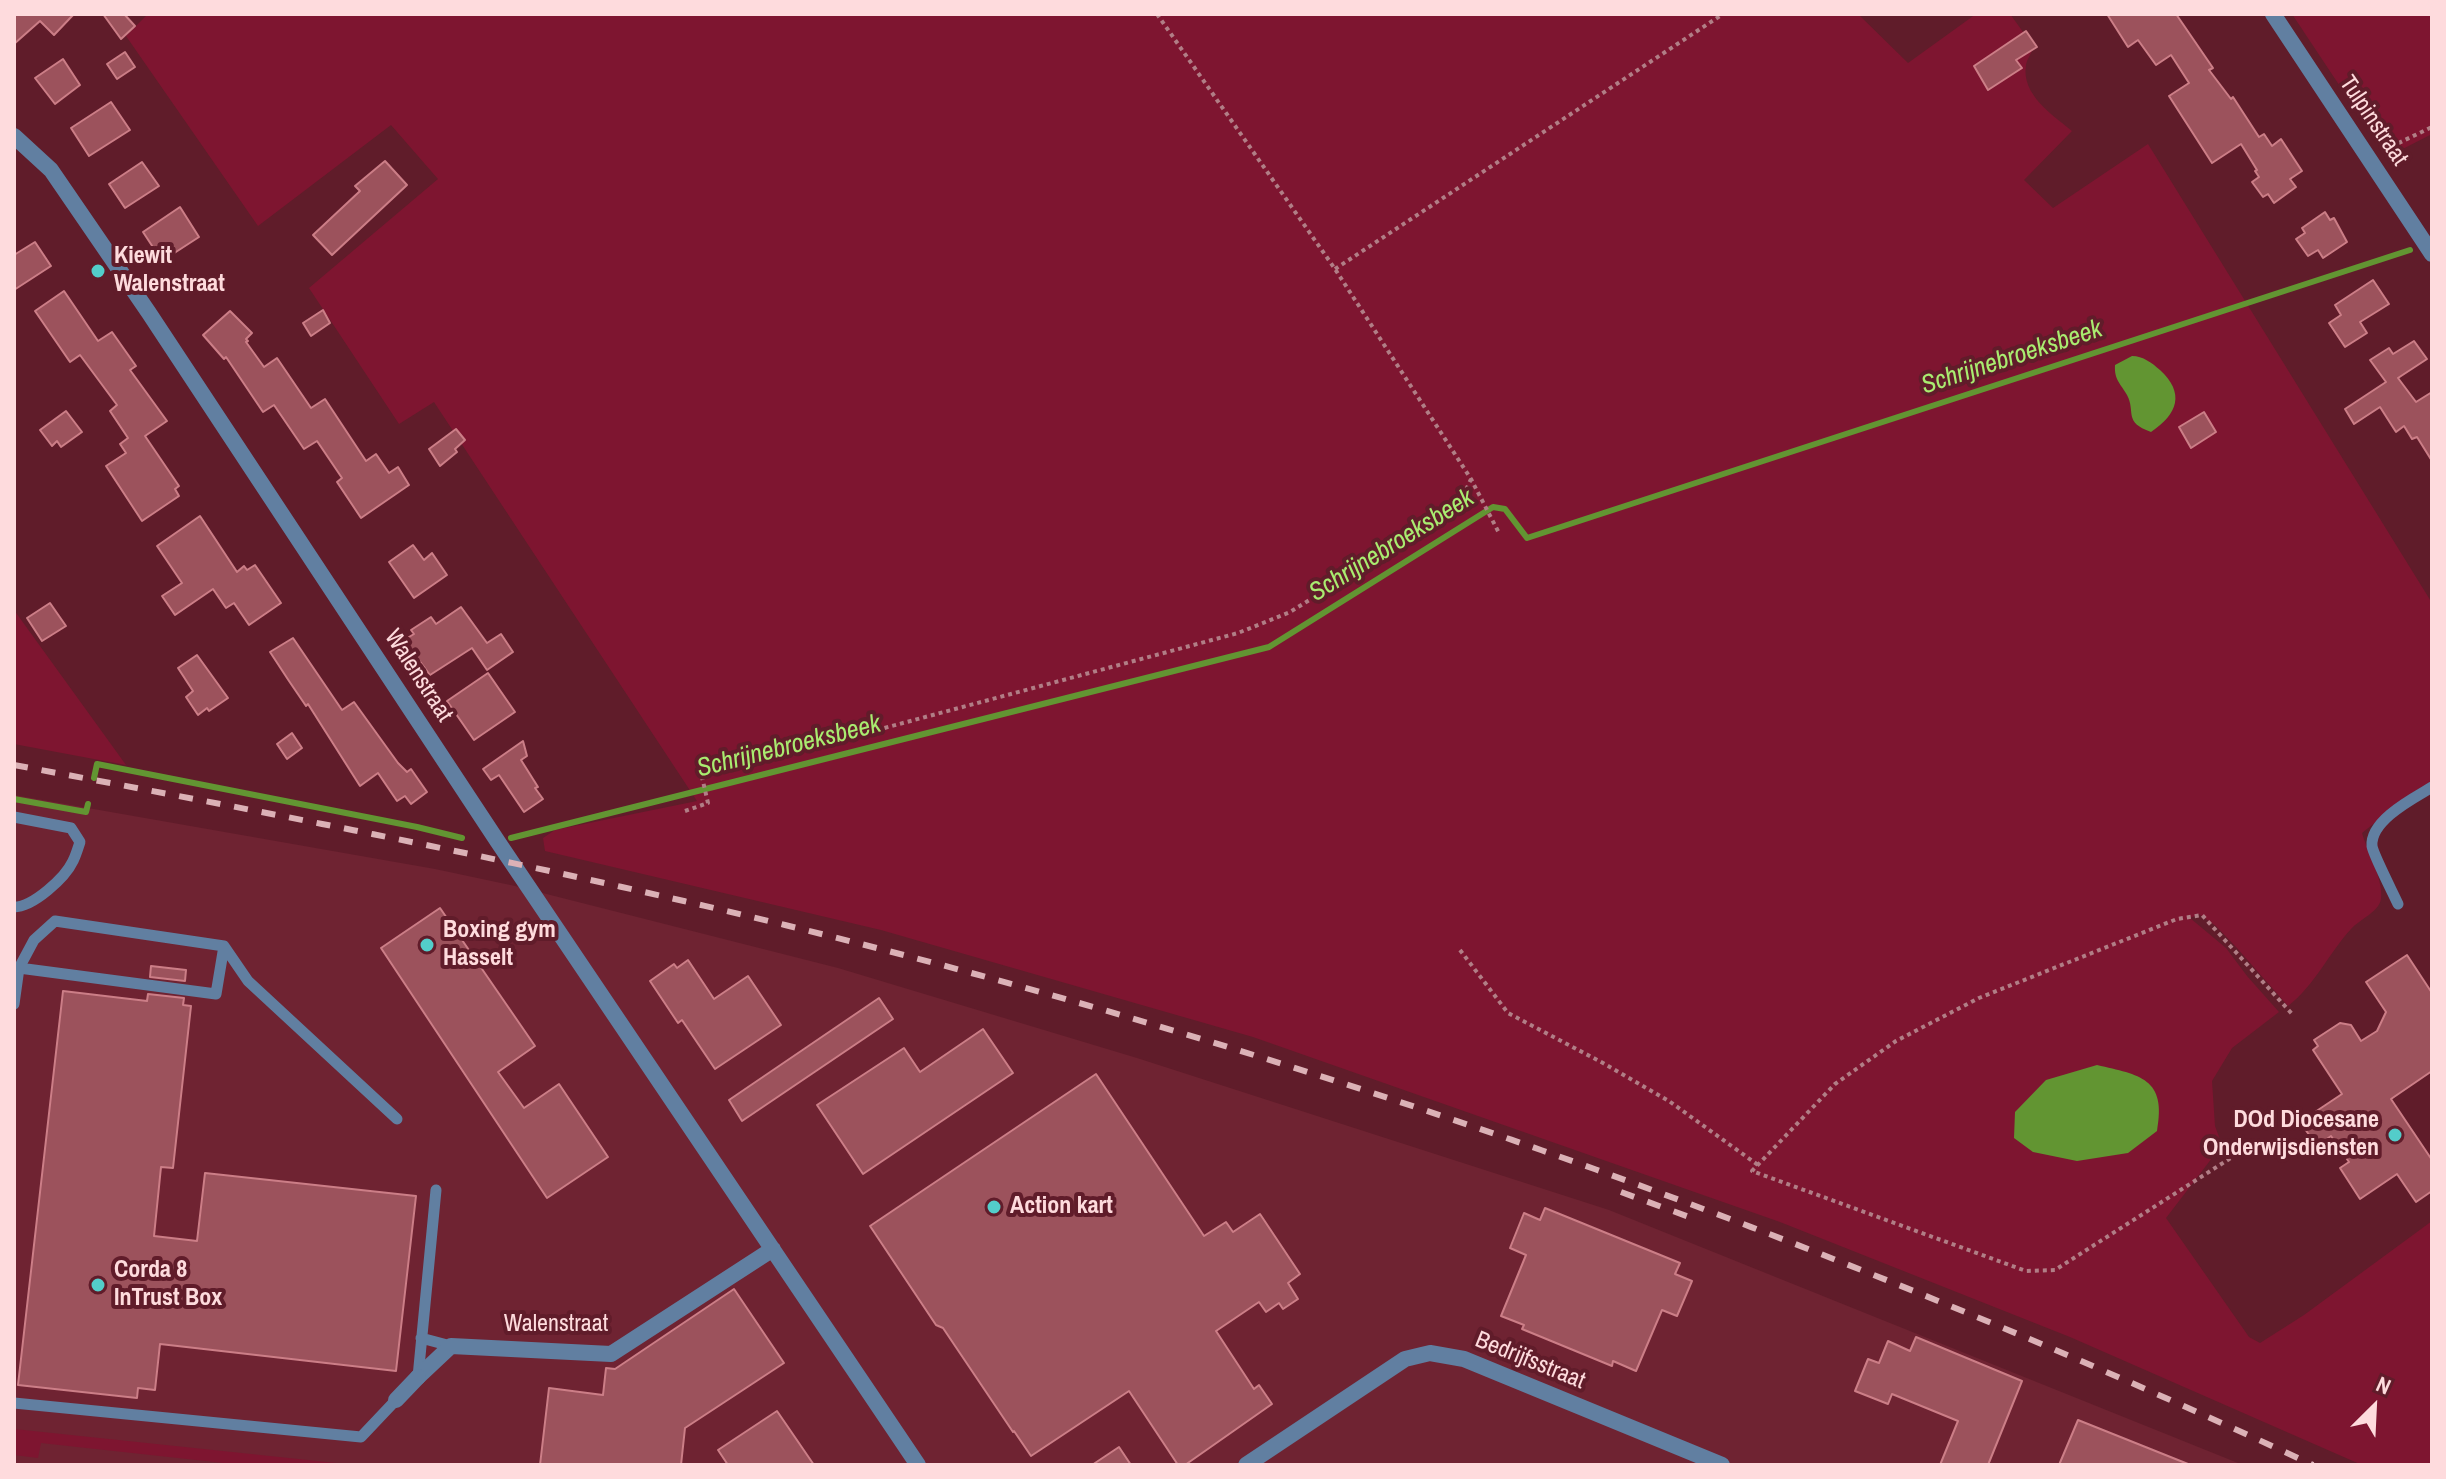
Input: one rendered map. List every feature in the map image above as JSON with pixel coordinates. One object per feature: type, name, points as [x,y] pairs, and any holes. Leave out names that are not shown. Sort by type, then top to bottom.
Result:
[{"type":"street","name":"Tulpinstraat","points":[[2273,14],[2432,254]]},
{"type":"street","name":"Walenstraat","points":[[14,137],[51,170],[140,300],[498,842],[918,1465]]},
{"type":"street","name":"Walenstraat","points":[[451,1346],[611,1354],[773,1249]]},
{"type":"street","points":[[396,1400],[451,1346]]},
{"type":"street","name":"Bedrijfsstraat","points":[[1246,1465],[1405,1359],[1430,1353],[1464,1359],[1722,1465]]},
{"type":"lane","points":[[2398,904],[2372,846],[2376,831],[2396,808],[2432,787]]},
{"type":"lane","points":[[14,817],[71,828],[80,842],[73,862],[61,878],[24,907],[14,907]]},
{"type":"lane","points":[[14,1004],[16,968],[34,940],[55,921],[224,946],[248,981],[397,1119]]},
{"type":"lane","points":[[16,968],[216,994],[224,946]]},
{"type":"lane","points":[[418,1377],[436,1190]]},
{"type":"lane","points":[[421,1338],[451,1346]]},
{"type":"lane","points":[[14,1403],[361,1437],[396,1400]]},
{"type":"path","points":[[1157,14],[1335,269],[1471,479],[1499,533]]},
{"type":"path","points":[[1335,269],[1723,14]]},
{"type":"path","points":[[2369,157],[2432,127]]},
{"type":"path","points":[[685,811],[708,803],[702,777],[1238,633],[1290,612],[1457,509],[1471,479]]},
{"type":"path","points":[[2237,1154],[2055,1270],[2026,1271],[1752,1171],[1835,1084],[1896,1041],[1979,998],[2177,919],[2202,915],[2293,1015]]},
{"type":"path","points":[[1460,950],[1508,1013],[1669,1101],[1758,1165]]},
{"type":"shaded area","points":[[148,14],[1858,14],[1908,63],[1976,14],[2010,14],[2034,47],[2026,65],[2028,86],[2040,103],[2072,131],[2024,180],[2053,208],[2148,144],[2432,603],[2432,781],[2413,792],[2362,833],[2380,884],[2381,899],[2377,908],[2351,929],[2298,998],[2288,1006],[2216,926],[2199,914],[2190,918],[2226,948],[2279,1012],[2232,1048],[2212,1081],[2215,1126],[2222,1145],[2166,1218],[2249,1337],[2260,1343],[2304,1315],[2432,1221],[2432,1465],[2362,1465],[2070,1337],[1780,1222],[1253,1037],[881,930],[545,851],[543,838],[555,830],[697,801],[434,402],[399,424],[309,288],[438,179],[391,125],[258,226],[126,36]]},
{"type":"shaded area","points":[[2292,14],[2432,14],[2432,134],[2387,157]]},
{"type":"shaded area","points":[[2132,356],[2151,362],[2160,370],[2173,387],[2175,395],[2172,411],[2151,432],[2133,420],[2127,395],[2116,374],[2115,365]]},
{"type":"shaded area","points":[[14,610],[126,765],[14,744]]},
{"type":"shaded area","points":[[14,795],[435,869],[515,886],[838,968],[1137,1058],[1609,1210],[2243,1465],[14,1465]]},
{"type":"shaded area","points":[[2097,1065],[2138,1076],[2154,1089],[2159,1113],[2157,1131],[2128,1153],[2077,1161],[2033,1152],[2014,1138],[2015,1112],[2046,1080]]},
{"type":"shaded area","points":[[14,1429],[355,1465],[242,1465],[41,1443],[38,1458],[14,1455]]},
{"type":"building","points":[[14,14],[74,14],[54,35],[40,21],[14,44]]},
{"type":"building","points":[[103,14],[124,14],[135,26],[121,39]]},
{"type":"building","points":[[2107,14],[2176,14],[2213,68],[2209,70],[2231,99],[2233,97],[2259,137],[2264,134],[2272,146],[2281,139],[2302,171],[2290,179],[2296,187],[2274,203],[2268,194],[2263,197],[2252,182],[2259,177],[2257,170],[2241,144],[2212,163],[2169,96],[2189,83],[2171,55],[2156,65],[2138,40],[2128,47]]},
{"type":"building","points":[[2026,31],[2037,47],[2016,60],[2022,68],[1988,90],[1974,66]]},
{"type":"building","points":[[125,52],[135,67],[117,79],[107,64]]},
{"type":"building","points":[[63,59],[80,85],[55,104],[35,78]]},
{"type":"building","points":[[111,102],[130,130],[89,156],[71,128]]},
{"type":"building","points":[[385,161],[407,185],[332,255],[313,235],[360,191],[355,186]]},
{"type":"building","points":[[142,162],[159,186],[125,208],[109,184]]},
{"type":"building","points":[[180,207],[199,237],[162,261],[143,232]]},
{"type":"building","points":[[2325,212],[2330,220],[2334,218],[2347,242],[2323,258],[2318,250],[2308,256],[2296,239],[2305,233],[2302,228]]},
{"type":"building","points":[[35,242],[51,266],[14,290],[14,255]]},
{"type":"building","points":[[2373,280],[2389,304],[2360,322],[2367,333],[2345,347],[2329,323],[2341,315],[2335,305]]},
{"type":"building","points":[[64,291],[98,341],[112,332],[136,366],[130,370],[167,421],[145,436],[179,486],[175,489],[179,496],[142,521],[106,466],[126,453],[120,444],[128,438],[110,411],[117,405],[80,355],[70,362],[35,311]]},
{"type":"building","points":[[323,310],[330,323],[311,336],[303,323]]},
{"type":"building","points":[[230,311],[252,333],[246,342],[264,367],[277,358],[311,408],[325,399],[366,461],[376,454],[389,473],[398,467],[409,485],[361,518],[337,482],[342,478],[317,441],[304,449],[274,405],[263,412],[226,357],[224,359],[203,335]]},
{"type":"building","points":[[2414,341],[2427,359],[2398,378],[2416,402],[2432,392],[2432,461],[2417,437],[2412,439],[2404,426],[2396,432],[2380,407],[2354,424],[2345,409],[2386,382],[2370,360],[2389,348],[2393,354]]},
{"type":"building","points":[[66,411],[82,432],[61,447],[57,441],[52,446],[40,430]]},
{"type":"building","points":[[2204,412],[2216,432],[2191,448],[2179,427]]},
{"type":"building","points":[[456,429],[465,440],[455,449],[457,452],[440,466],[429,449]]},
{"type":"building","points":[[200,516],[237,572],[244,566],[247,570],[255,565],[281,603],[249,625],[234,603],[226,608],[213,589],[175,615],[162,596],[182,583],[157,546]]},
{"type":"building","points":[[413,545],[424,560],[432,553],[447,575],[414,598],[389,562]]},
{"type":"building","points":[[50,603],[66,626],[42,641],[27,618]]},
{"type":"building","points":[[461,607],[487,643],[501,634],[513,652],[487,670],[472,648],[430,675],[404,640],[414,634],[411,630],[431,617],[436,624]]},
{"type":"building","points":[[293,638],[342,710],[354,702],[398,763],[407,772],[411,769],[427,792],[411,804],[405,796],[397,801],[378,773],[360,786],[308,704],[306,706],[270,652]]},
{"type":"building","points":[[197,655],[228,698],[198,715],[186,697],[193,691],[178,668]]},
{"type":"building","points":[[488,673],[515,712],[474,740],[447,701]]},
{"type":"building","points":[[292,733],[302,748],[287,759],[277,744]]},
{"type":"building","points":[[523,741],[527,756],[521,760],[543,799],[524,812],[499,775],[491,780],[483,769]]},
{"type":"building","points":[[440,908],[535,1046],[498,1072],[524,1108],[559,1084],[608,1157],[547,1198],[381,948]]},
{"type":"building","points":[[2407,955],[2432,993],[2432,1071],[2391,1099],[2432,1160],[2432,1191],[2416,1202],[2397,1174],[2360,1199],[2340,1168],[2349,1162],[2331,1136],[2317,1146],[2300,1122],[2342,1094],[2313,1050],[2318,1046],[2314,1040],[2340,1023],[2351,1025],[2361,1041],[2377,1031],[2386,1012],[2366,982]]},
{"type":"building","points":[[688,960],[714,999],[748,976],[781,1025],[715,1069],[682,1020],[678,1023],[650,981],[674,964],[677,968]]},
{"type":"building","points":[[151,966],[186,970],[185,981],[150,977]]},
{"type":"building","points":[[63,991],[147,1001],[148,994],[184,998],[183,1005],[191,1006],[173,1168],[161,1167],[154,1236],[197,1241],[205,1173],[416,1196],[396,1371],[160,1344],[155,1390],[138,1388],[137,1398],[18,1385]]},
{"type":"building","points":[[879,998],[893,1019],[742,1121],[729,1100]]},
{"type":"building","points":[[983,1029],[1013,1073],[863,1174],[817,1105],[904,1048],[920,1072]]},
{"type":"building","points":[[1096,1074],[1204,1236],[1226,1222],[1233,1232],[1260,1214],[1300,1274],[1288,1283],[1298,1299],[1283,1309],[1279,1303],[1266,1312],[1259,1302],[1216,1331],[1254,1389],[1259,1385],[1272,1404],[1185,1465],[1178,1465],[1129,1391],[1031,1456],[943,1328],[936,1325],[870,1226]]},
{"type":"building","points":[[1545,1208],[1680,1263],[1675,1274],[1692,1281],[1677,1316],[1662,1310],[1636,1371],[1613,1361],[1612,1366],[1522,1329],[1524,1325],[1501,1316],[1526,1255],[1510,1248],[1524,1213],[1540,1220]]},
{"type":"building","points":[[734,1289],[784,1363],[685,1428],[681,1465],[540,1465],[549,1388],[603,1395],[606,1368],[615,1369]]},
{"type":"building","points":[[1916,1337],[2022,1381],[1988,1465],[1940,1465],[1958,1421],[1892,1394],[1888,1404],[1855,1391],[1868,1359],[1879,1363],[1888,1341],[1910,1351]]},
{"type":"building","points":[[777,1411],[814,1465],[728,1465],[718,1450]]},
{"type":"building","points":[[2078,1420],[2188,1464],[2188,1465],[2059,1465]]},
{"type":"building","points":[[1119,1447],[1131,1465],[1092,1465]]},
{"type":"waterway","name":"Schrijnebroeksbeek","points":[[511,838],[1269,647],[1493,507],[1505,509],[1527,538],[2410,250]]},
{"type":"waterway","name":"Schrijnebroeksbeek","points":[[94,778],[97,764],[462,838]]},
{"type":"waterway","name":"Schrijnebroeksbeek","points":[[14,799],[86,812],[88,804]]},
{"type":"railway","points":[[14,765],[401,840],[689,902],[981,976],[1176,1031],[1370,1092],[1753,1228],[1942,1302],[2313,1465]]},
{"type":"railway","points":[[1621,1192],[1692,1218]]},
{"type":"place","name":"Kiewit Walenstraat","points":[[98,271]]},
{"type":"place","name":"Boxing gym Hasselt","points":[[427,945]]},
{"type":"place","name":"DOd Diocesane Onderwijsdiensten","points":[[2395,1135]]},
{"type":"place","name":"Action kart","points":[[994,1207]]},
{"type":"place","name":"Corda 8 InTrust Box","points":[[98,1285]]}]
